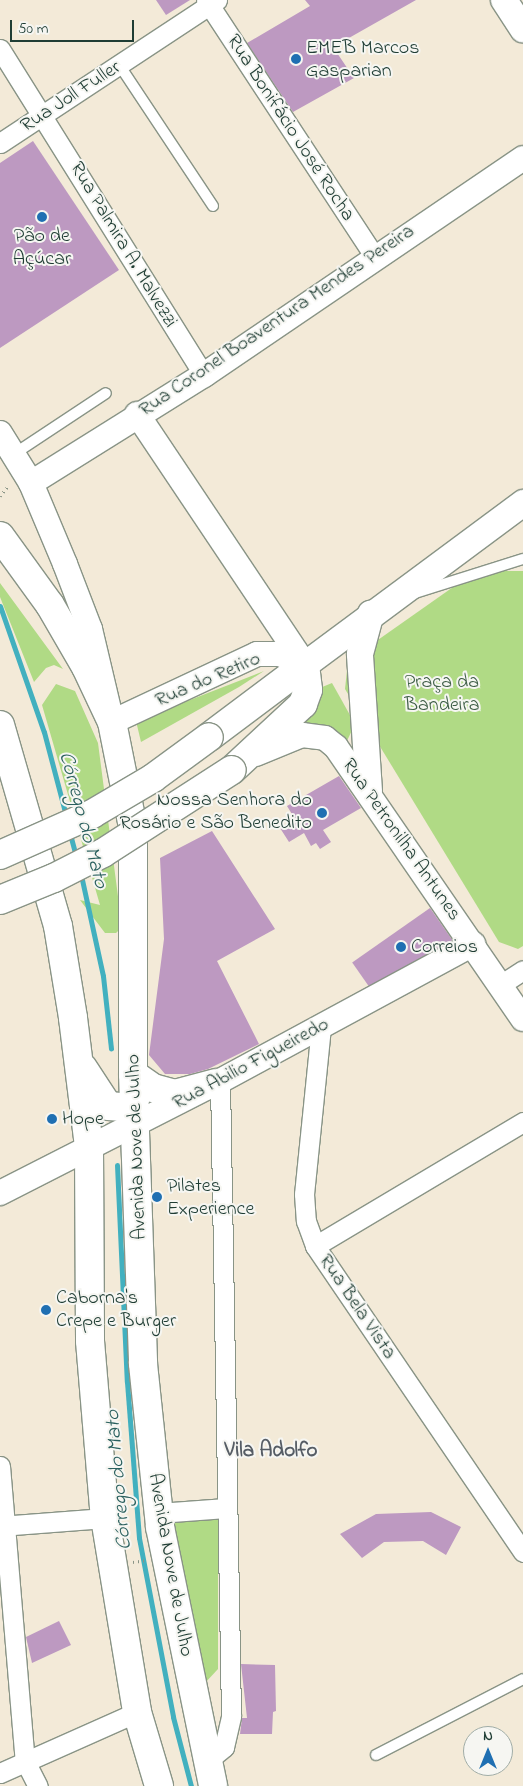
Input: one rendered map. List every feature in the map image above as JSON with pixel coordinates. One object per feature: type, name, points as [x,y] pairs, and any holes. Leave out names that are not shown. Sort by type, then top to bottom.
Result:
[{"type":"main road","points":[[0,855],[92,814],[153,778],[305,665],[371,613],[523,503]]},
{"type":"main road","name":"Avenida Nove de Julho","points":[[0,536],[50,605],[86,667],[112,722],[133,827],[135,1099],[143,1364],[158,1513],[210,1773]]},
{"type":"main road","points":[[0,554],[50,605]]},
{"type":"main road","points":[[369,791],[360,654],[371,613]]},
{"type":"main road","points":[[0,900],[54,878],[103,853],[240,764],[303,704],[308,690],[305,665]]},
{"type":"main road","points":[[1,731],[58,926],[78,1058],[90,1147],[90,1342],[105,1518],[138,1712],[159,1786]]},
{"type":"main road","points":[[78,1058],[108,1106],[124,1107],[153,1088],[175,1094],[218,1082]]},
{"type":"street","name":"Rua Joll Fuller","points":[[0,143],[120,66],[211,2]]},
{"type":"street","name":"Rua Bonifácio José Rocha","points":[[211,2],[374,256]]},
{"type":"street","name":"Rua Palmira A. Malvezzi","points":[[0,49],[44,114],[204,374]]},
{"type":"street","name":"Rua Coronel Boaventura Mendes Pereira","points":[[31,483],[137,414],[204,374],[374,256],[523,158]]},
{"type":"street","points":[[137,414],[305,665]]},
{"type":"street","points":[[0,433],[31,483],[90,629],[112,722]]},
{"type":"street","name":"Rua do Retiro","points":[[112,722],[257,654],[280,654],[305,665]]},
{"type":"street","name":"Rua Petronilha Antunes","points":[[240,764],[289,738],[313,734],[325,738],[336,747],[369,791],[523,1019]]},
{"type":"street","name":"Rua Abilio Figueiredo","points":[[0,1193],[90,1147],[135,1099],[218,1082],[473,944]]},
{"type":"street","points":[[500,985],[523,970]]},
{"type":"street","name":"Rua Bela Vista","points":[[321,1027],[304,1194],[306,1221],[315,1246],[523,1552]]},
{"type":"street","points":[[210,1773],[224,1748],[231,1716],[218,1082]]},
{"type":"street","points":[[315,1246],[523,1122]]},
{"type":"street","points":[[0,1466],[2,1526],[25,1761],[38,1786]]},
{"type":"street","points":[[158,1513],[226,1508]]},
{"type":"street","points":[[2,1526],[105,1518]]},
{"type":"street","points":[[0,1773],[138,1712]]},
{"type":"lane","points":[[120,66],[213,206]]},
{"type":"lane","points":[[14,454],[106,393]]},
{"type":"lane","points":[[393,597],[434,588],[490,567],[523,559]]},
{"type":"lane","points":[[376,1755],[523,1679]]},
{"type":"path","points":[[0,496],[7,489]]},
{"type":"path","points":[[131,1562],[150,1560]]},
{"type":"green space","name":"Praça da Bandeira","points":[[503,571],[523,571],[523,946],[518,949],[499,942],[345,689],[348,661],[456,585]]},
{"type":"green space","points":[[0,583],[63,669],[54,665],[46,668],[34,682],[0,597]]},
{"type":"green space","points":[[264,671],[239,687],[141,742],[136,721]]},
{"type":"green space","points":[[332,683],[355,724],[336,764],[303,721],[315,690]]},
{"type":"green space","points":[[56,684],[75,691],[98,743],[122,927],[116,933],[105,933],[80,900],[100,905],[42,705]]},
{"type":"green space","points":[[218,1518],[218,1669],[205,1683],[193,1667],[174,1523]]},
{"type":"building","points":[[156,0],[190,0],[166,15]]},
{"type":"building","name":"EMEB Marcos Gasparian","points":[[305,0],[416,0],[333,47],[354,78],[293,112],[247,43],[310,6]]},
{"type":"building","name":"Pão de Açúcar","points":[[33,141],[119,270],[0,348],[0,163]]},
{"type":"building","name":"Nossa Senhora do Rosário e São Benedito","points":[[339,776],[361,808],[323,830],[331,842],[320,849],[316,843],[311,846],[304,833],[289,842],[280,828],[295,819],[287,806]]},
{"type":"building","points":[[212,831],[275,929],[217,961],[259,1044],[208,1069],[190,1074],[165,1074],[149,1055],[164,939],[160,858]]},
{"type":"building","name":"Correios","points":[[430,908],[452,940],[375,994],[352,962]]},
{"type":"building","points":[[431,1512],[461,1527],[446,1555],[423,1541],[384,1542],[362,1558],[340,1534],[376,1514]]},
{"type":"building","points":[[59,1621],[71,1645],[32,1663],[26,1637]]},
{"type":"building","points":[[241,1664],[275,1665],[276,1711],[273,1712],[272,1734],[240,1734],[242,1718],[247,1718]]},
{"type":"waterway","name":"Córrego do Mato","points":[[0,606],[44,732],[66,816]]},
{"type":"waterway","name":"Córrego do Mato","points":[[70,834],[76,857]]},
{"type":"waterway","name":"Córrego do Mato","points":[[81,875],[103,976],[111,1049]]},
{"type":"waterway","name":"Córrego do Mato","points":[[117,1165],[127,1382],[139,1538],[173,1717],[191,1786]]},
{"type":"place","name":"EMEB Marcos Gasparian","points":[[296,59]]},
{"type":"place","name":"Pão de Açúcar","points":[[42,217]]},
{"type":"place","name":"Nossa Senhora do Rosário e São Benedito","points":[[322,813]]},
{"type":"place","name":"Correios","points":[[401,947]]},
{"type":"place","name":"Hope","points":[[52,1119]]},
{"type":"place","name":"Pilates Experience","points":[[157,1197]]},
{"type":"place","name":"Caborna's Crepe e Burger","points":[[46,1310]]},
{"type":"district","name":"Vila Adolfo","points":[[271,1451]]}]
